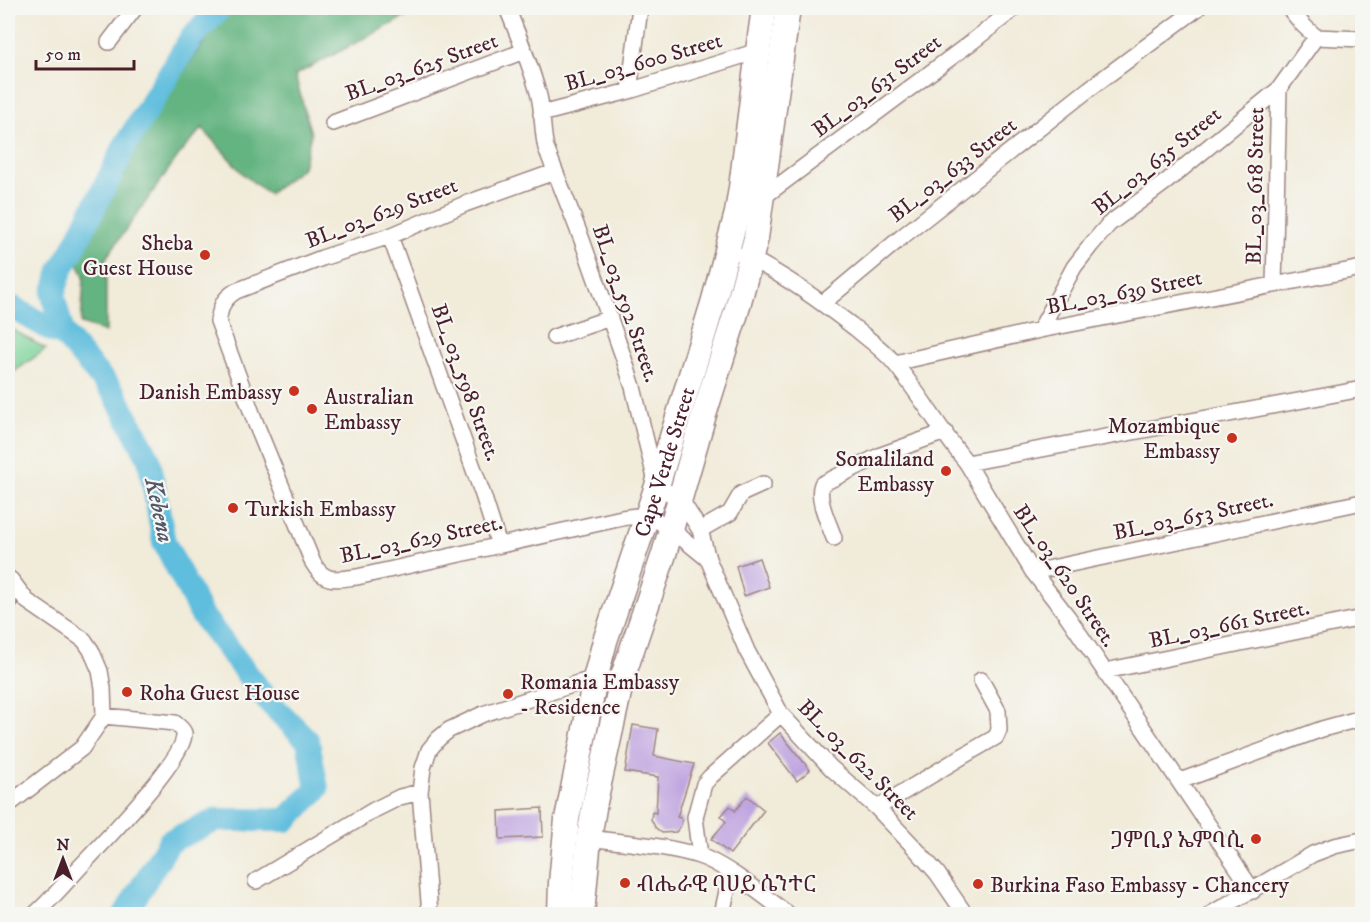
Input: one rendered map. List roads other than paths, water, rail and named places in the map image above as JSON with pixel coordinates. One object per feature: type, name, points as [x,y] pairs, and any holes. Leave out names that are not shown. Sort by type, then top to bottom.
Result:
[{"type":"main road","name":"Cape Verde Street","points":[[560,915],[567,819],[595,679],[605,641],[657,486],[728,249],[741,188],[764,8]]},
{"type":"main road","name":"Cape Verde Street","points":[[582,915],[594,802],[621,679],[672,530],[751,259],[762,198],[788,8]]},
{"type":"street","points":[[109,42],[135,8]]},
{"type":"street","name":"BL_03_592 Street.","points":[[507,8],[539,98],[543,134],[554,172],[582,240],[633,387],[657,486]]},
{"type":"street","points":[[629,91],[640,8]]},
{"type":"street","name":"BL_03_631 Street","points":[[762,198],[1014,8]]},
{"type":"street","name":"BL_03_633 Street","points":[[823,303],[903,236],[1089,89],[1198,8]]},
{"type":"street","points":[[1289,8],[1316,37],[1362,39]]},
{"type":"street","name":"BL_03_635 Street","points":[[1040,330],[1074,267],[1090,244],[1109,224],[1167,181],[1279,89],[1316,37]]},
{"type":"street","name":"BL_03_600 Street","points":[[541,114],[629,91],[758,51],[783,49]]},
{"type":"street","name":"BL_03_625 Street","points":[[333,123],[524,51]]},
{"type":"street","name":"BL_03_618 Street","points":[[1274,285],[1279,89]]},
{"type":"street","name":"BL_03_629 Street","points":[[226,298],[236,291],[322,258],[390,236],[465,204],[554,172]]},
{"type":"street","name":"BL_03_598 Street.","points":[[390,236],[480,484],[499,544]]},
{"type":"street","points":[[728,249],[769,268],[823,303]]},
{"type":"street","name":"BL_03_639 Street","points":[[895,363],[1040,330],[1362,268]]},
{"type":"street","name":"BL_03_629 Street.","points":[[226,298],[220,309],[218,321],[222,333],[279,484],[319,574],[334,579],[357,577],[499,544],[622,518],[647,515]]},
{"type":"street","name":"BL_03_620 Street.","points":[[823,303],[895,363],[967,463],[1033,572],[1068,617],[1253,891]]},
{"type":"street","points":[[554,337],[610,318]]},
{"type":"street","points":[[967,463],[1362,389]]},
{"type":"street","points":[[834,538],[824,509],[820,490],[822,484],[881,455],[945,432]]},
{"type":"street","points":[[700,530],[730,513],[741,494],[763,484]]},
{"type":"street","points":[[657,486],[681,500]]},
{"type":"street","name":"BL_03_622 Street","points":[[681,500],[700,530],[708,559],[747,651],[781,714],[831,768],[877,808],[937,873],[965,915]]},
{"type":"street","name":"BL_03_653 Street.","points":[[1033,572],[1362,502]]},
{"type":"street","points":[[647,515],[672,530],[708,559]]},
{"type":"street","points":[[8,605],[9,579]]},
{"type":"street","points":[[9,579],[27,601],[84,640],[100,670],[104,688],[104,716],[82,748],[10,799]]},
{"type":"street","name":"BL_03_661 Street.","points":[[1105,671],[1362,618]]},
{"type":"street","points":[[430,915],[420,792],[423,768],[429,750],[449,730],[483,714],[578,683],[595,679],[621,679]]},
{"type":"street","points":[[877,808],[996,737],[999,730],[998,711],[981,680]]},
{"type":"street","points":[[700,856],[695,817],[704,784],[781,714]]},
{"type":"street","points":[[35,915],[129,815],[182,746],[184,734],[175,723],[104,716]]},
{"type":"street","points":[[1179,781],[1322,729],[1362,718]]},
{"type":"street","points":[[256,881],[374,810],[400,797],[420,792]]},
{"type":"street","points":[[589,838],[663,848],[700,856],[731,873],[788,915]]},
{"type":"street","points":[[1211,915],[1313,854],[1334,846],[1362,840]]},
{"type":"street","points":[[722,915],[731,873]]},
{"type":"waterway","name":"Kebena","points":[[125,914],[170,841],[216,820],[286,820],[317,789],[308,741],[268,701],[201,614],[164,542],[149,459],[114,393],[63,334],[53,295],[61,270],[126,144],[191,38],[220,8]]},
{"type":"waterway","points":[[8,305],[63,334]]},
{"type":"place","name":"Sheba Guest House","points":[[205,255]]},
{"type":"place","name":"Danish Embassy","points":[[294,391]]},
{"type":"place","name":"Australian Embassy","points":[[312,409]]},
{"type":"place","name":"Mozambique Embassy","points":[[1232,438]]},
{"type":"place","name":"Somaliland Embassy","points":[[946,471]]},
{"type":"place","name":"Turkish Embassy","points":[[233,508]]},
{"type":"place","name":"Roha Guest House","points":[[127,692]]},
{"type":"place","name":"Romania Embassy - Residence","points":[[508,694]]},
{"type":"place","name":"ጋምቢያ ኤምባሲ","points":[[1256,839]]},
{"type":"place","name":"ብሔራዊ ባሀይ ሴንተር","points":[[625,883]]},
{"type":"place","name":"Burkina Faso Embassy - Chancery","points":[[978,884]]}]
